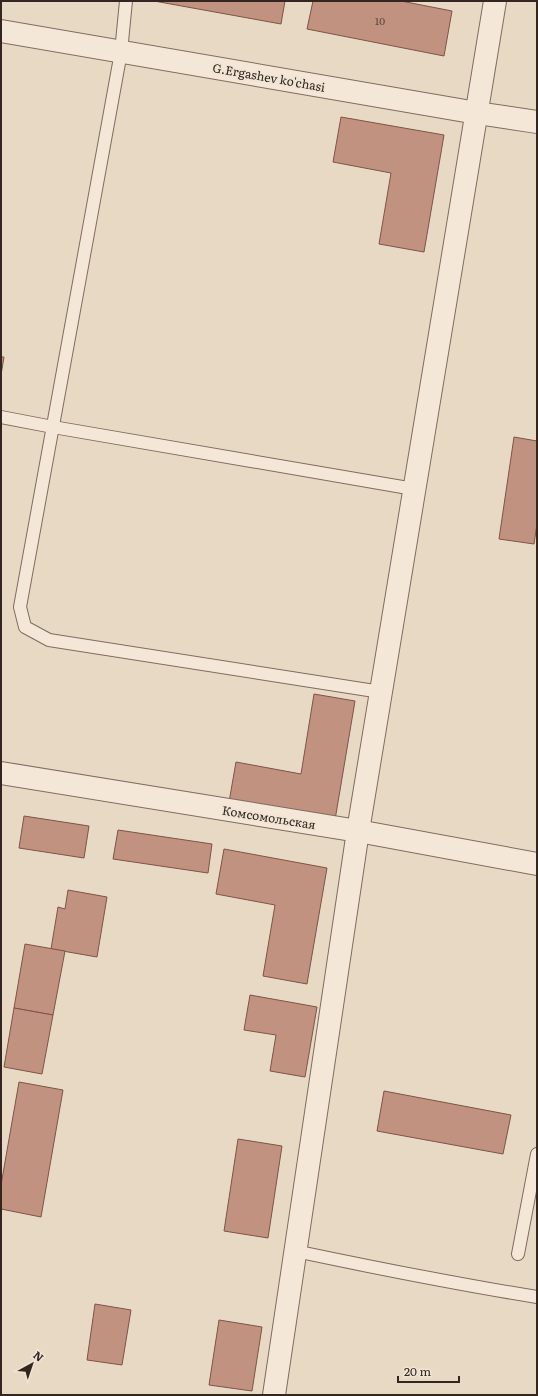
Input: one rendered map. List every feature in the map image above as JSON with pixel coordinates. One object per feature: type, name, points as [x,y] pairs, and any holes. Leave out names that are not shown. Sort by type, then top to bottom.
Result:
[{"type":"street","points":[[274,1395],[358,831],[495,1]]},
{"type":"street","name":"G.Ergashev ko'chasi","points":[[1,31],[537,122]]},
{"type":"street","name":"Комсомольская","points":[[1,773],[358,831],[537,864]]},
{"type":"lane","points":[[126,1],[120,52],[20,607],[25,627],[49,640],[381,692]]},
{"type":"lane","points":[[1,417],[414,489]]},
{"type":"lane","points":[[518,1254],[537,1154]]},
{"type":"lane","points":[[295,1251],[378,1268],[537,1297]]},
{"type":"building","points":[[154,1],[285,1],[281,24]]},
{"type":"building","points":[[313,1],[401,1],[452,11],[444,56],[307,29]]},
{"type":"building","points":[[341,117],[444,135],[424,252],[379,244],[391,173],[333,162]]},
{"type":"building","points":[[1,357],[4,357],[1,375]]},
{"type":"building","points":[[514,437],[537,441],[537,524],[534,544],[499,539]]},
{"type":"building","points":[[314,694],[355,701],[335,820],[229,802],[236,762],[301,774]]},
{"type":"building","points":[[24,816],[89,826],[84,858],[19,848]]},
{"type":"building","points":[[118,830],[212,844],[208,873],[113,859]]},
{"type":"building","points":[[224,849],[327,868],[307,984],[263,976],[275,905],[216,894]]},
{"type":"building","points":[[68,890],[107,897],[97,957],[51,949],[58,907],[65,909]]},
{"type":"building","points":[[25,944],[65,951],[53,1015],[14,1008]]},
{"type":"building","points":[[250,995],[317,1007],[305,1077],[270,1071],[276,1035],[244,1030]]},
{"type":"building","points":[[14,1008],[53,1015],[42,1074],[4,1067]]},
{"type":"building","points":[[19,1082],[63,1090],[41,1217],[1,1209],[1,1185]]},
{"type":"building","points":[[384,1091],[511,1115],[503,1154],[377,1131]]},
{"type":"building","points":[[238,1139],[282,1146],[268,1238],[224,1231]]},
{"type":"building","points":[[95,1304],[131,1310],[122,1365],[87,1360]]},
{"type":"building","points":[[219,1320],[262,1327],[252,1391],[209,1385]]}]
